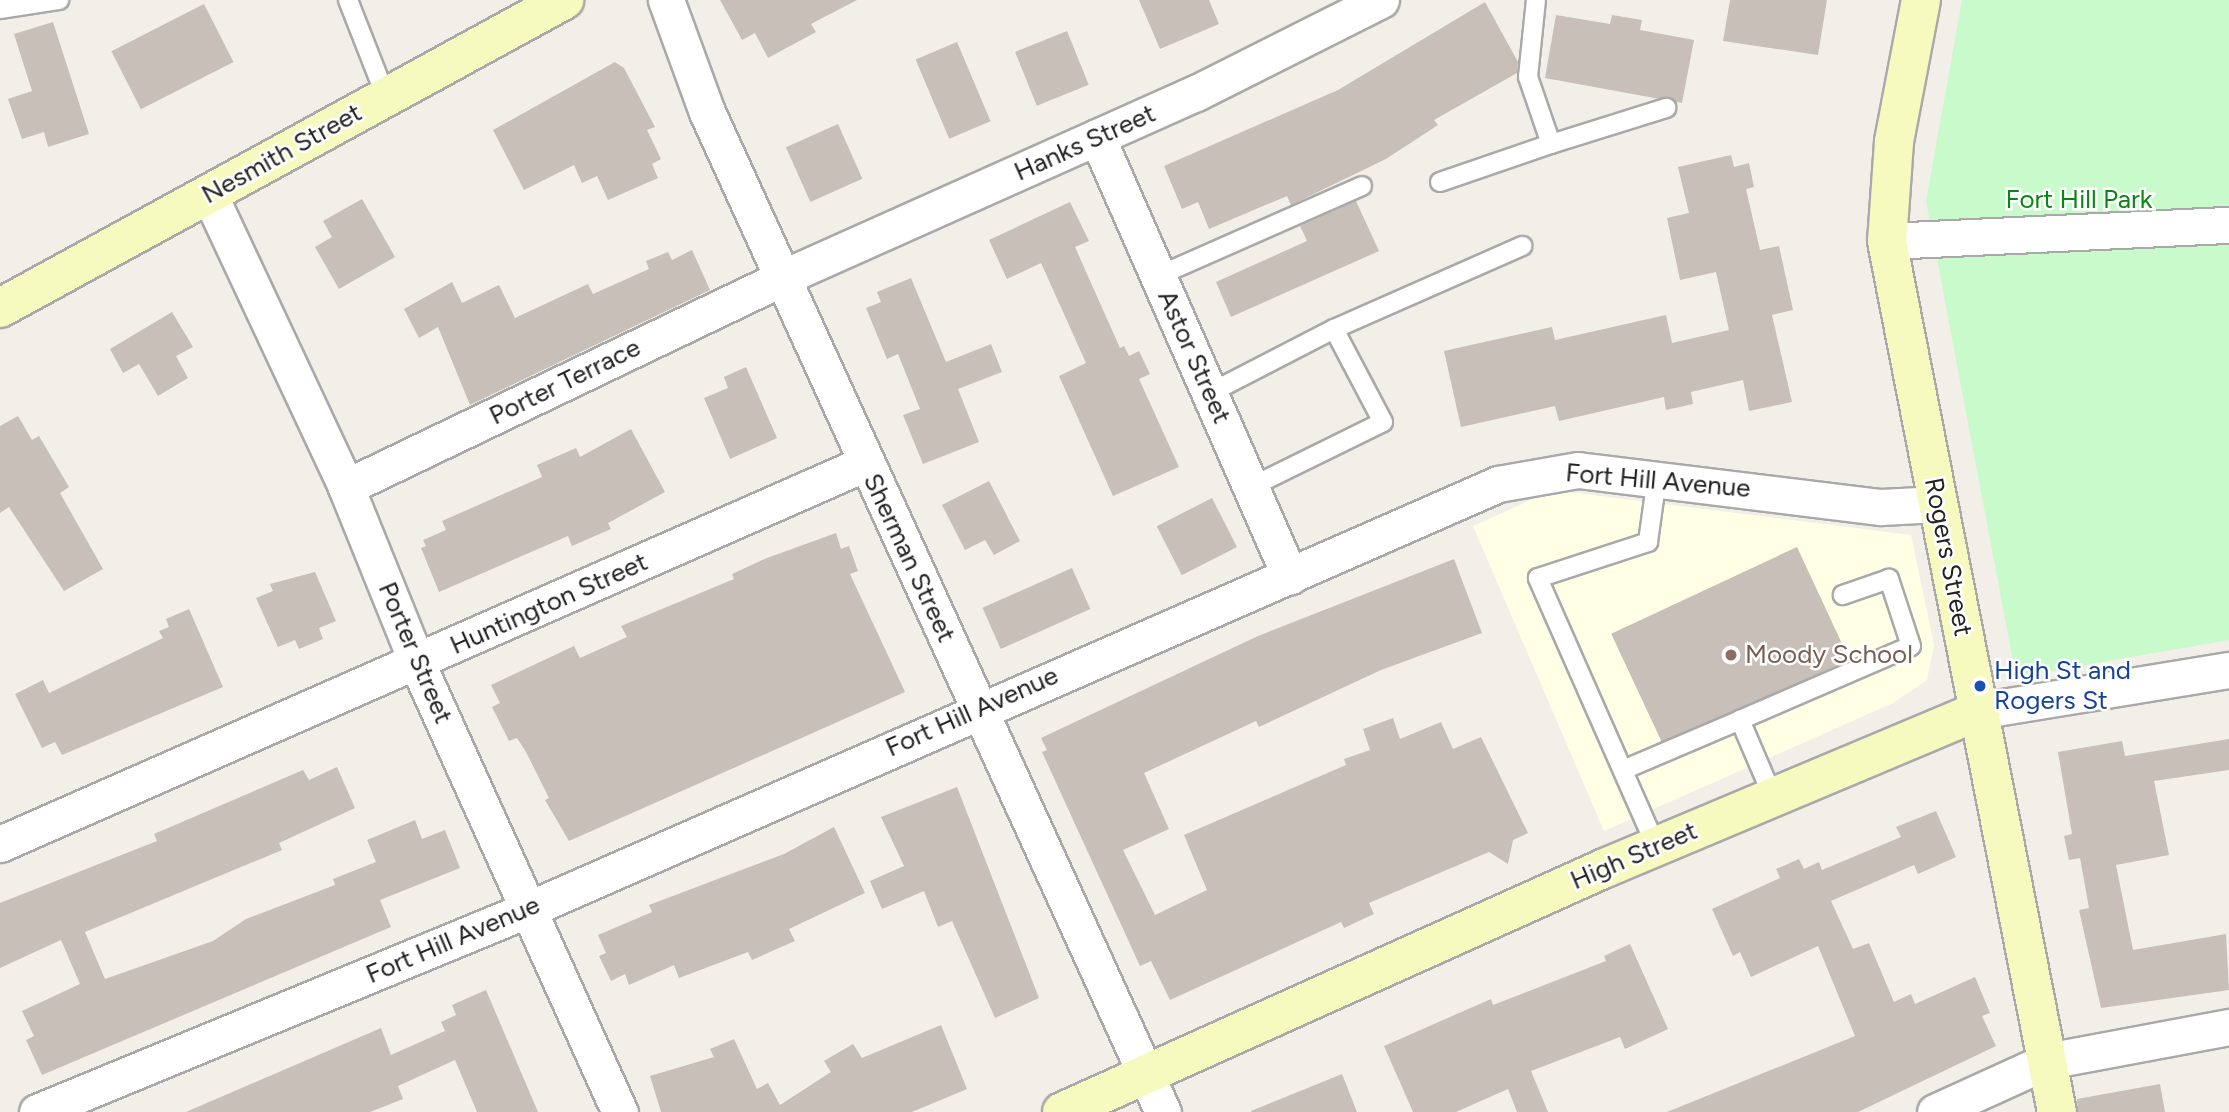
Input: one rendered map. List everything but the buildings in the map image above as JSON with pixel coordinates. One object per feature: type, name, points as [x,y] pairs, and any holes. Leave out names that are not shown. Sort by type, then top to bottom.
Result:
[{"type":"street","name":"Nesmith Street","points":[[0,308],[564,0]]},
{"type":"street","name":"Sherman Street","points":[[666,0],[708,112],[1163,1112]]},
{"type":"street","name":"Hanks Street","points":[[784,277],[1097,137],[1381,0]]},
{"type":"street","name":"Rogers Street","points":[[1921,0],[1894,142],[1887,240],[2057,1112]]},
{"type":"street","name":"Astor Street","points":[[1097,137],[1290,576]]},
{"type":"street","name":"Porter Street","points":[[209,194],[346,487],[417,663],[620,1112]]},
{"type":"street","points":[[1887,240],[2229,225]]},
{"type":"street","name":"Porter Terrace","points":[[346,487],[784,277]]},
{"type":"street","name":"Huntington Street","points":[[0,844],[417,663],[866,463]]},
{"type":"street","name":"Fort Hill Avenue","points":[[37,1112],[529,909],[979,708],[1498,484],[1578,470],[1657,477],[1881,506],[1938,504]]},
{"type":"street","name":"High Street","points":[[1062,1112],[1656,846],[1978,712],[2229,670]]},
{"type":"street","points":[[1935,1112],[2047,1061],[2229,1027]]},
{"type":"lane","points":[[0,9],[59,0]]},
{"type":"lane","points":[[348,0],[386,97]]},
{"type":"lane","points":[[1536,0],[1528,77],[1551,144]]},
{"type":"lane","points":[[1440,182],[1666,108]]},
{"type":"lane","points":[[1158,276],[1362,186]]},
{"type":"lane","points":[[1210,393],[1334,329],[1522,246]]},
{"type":"lane","points":[[1251,487],[1383,422],[1334,329]]},
{"type":"lane","points":[[1656,846],[1538,578],[1648,542],[1657,477]]},
{"type":"lane","points":[[1623,770],[1911,646],[1889,579],[1843,595]]},
{"type":"lane","points":[[1740,720],[1773,797]]},
{"type":"shaded area","name":"Moody School","points":[[1553,490],[1911,535],[1934,645],[1927,680],[1893,703],[1604,831],[1473,526]]},
{"type":"green space","name":"Fort Hill Park","points":[[1962,0],[2229,0],[2229,640],[2016,677],[1926,201]]},
{"type":"place","name":"Moody School","points":[[1731,655]]},
{"type":"place","name":"High St and Rogers St","points":[[1980,686]]}]
